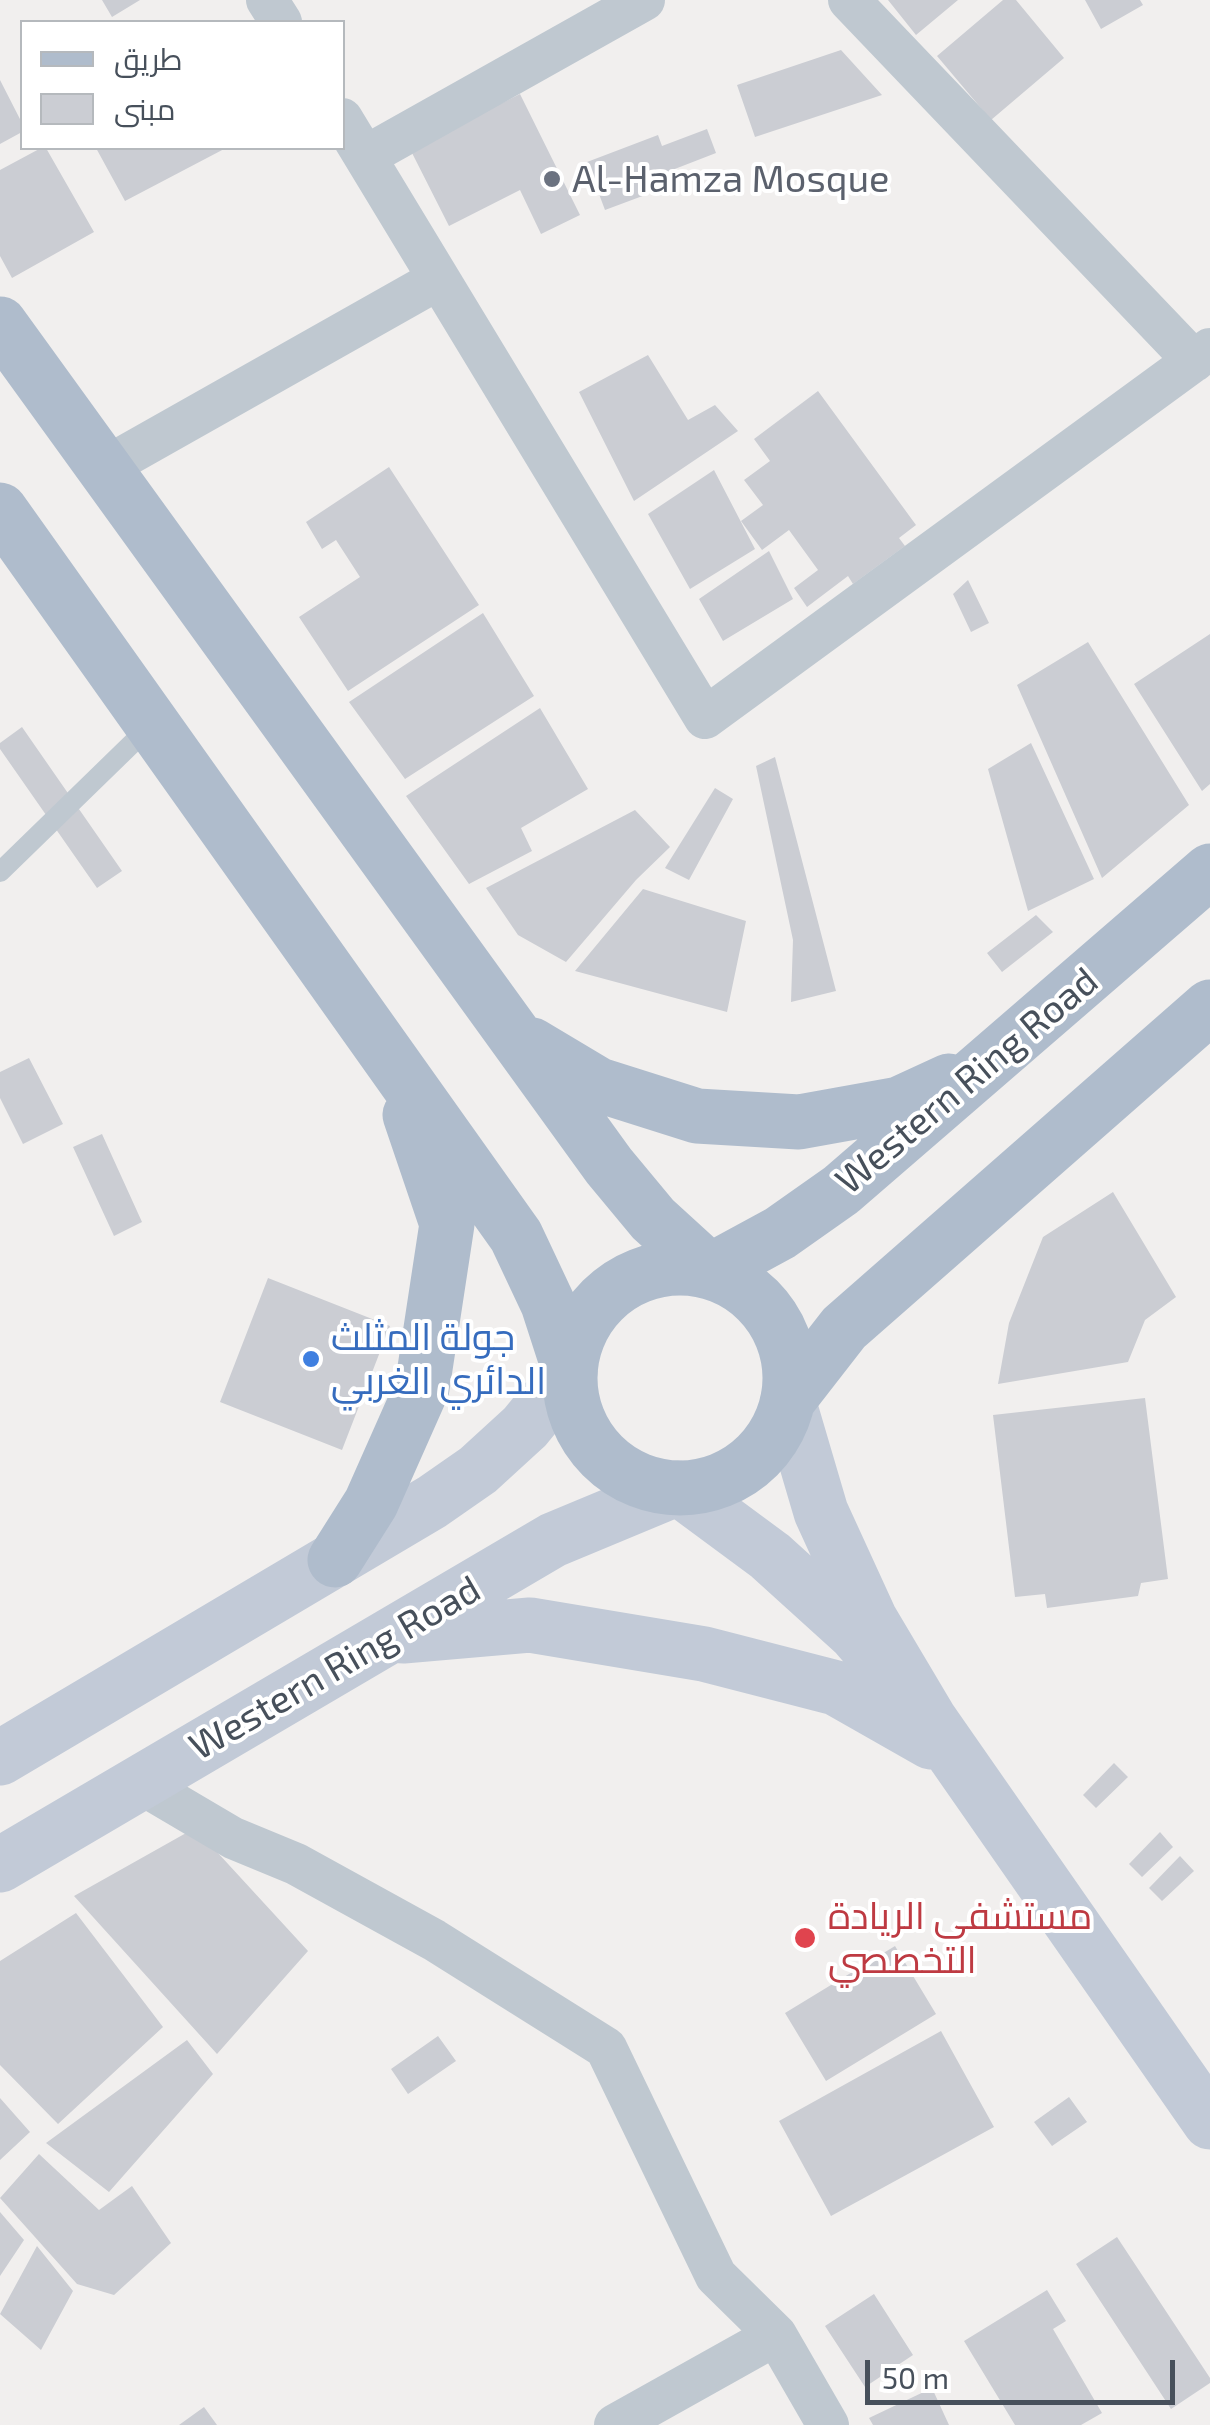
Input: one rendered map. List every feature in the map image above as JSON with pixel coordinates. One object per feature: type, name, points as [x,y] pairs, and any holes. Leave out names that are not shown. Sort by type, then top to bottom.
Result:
[{"type":"main road","points":[[0,324],[620,1179],[654,1219],[710,1271],[740,1284],[765,1306],[782,1335],[790,1367],[788,1400],[821,1512],[870,1619],[942,1738],[1210,2122]]},
{"type":"main road","points":[[0,510],[516,1236],[548,1304],[570,1372],[574,1407],[589,1440],[612,1465],[643,1482],[678,1488],[716,1483],[749,1465],[774,1436],[788,1400],[844,1328],[1210,1007]]},
{"type":"main road","name":"Western Ring Road","points":[[710,1271],[780,1233],[840,1190],[1210,871]]},
{"type":"main road","points":[[511,1032],[600,1085],[697,1116],[799,1122],[900,1104],[992,1062]]},
{"type":"main road","points":[[335,1560],[371,1502],[422,1388],[447,1224],[391,1060]]},
{"type":"main road","points":[[0,1758],[335,1560],[478,1470],[525,1427],[570,1372],[576,1340],[592,1311],[616,1287],[661,1270],[710,1271]]},
{"type":"main road","points":[[678,1488],[770,1556],[855,1634],[942,1738]]},
{"type":"main road","name":"Western Ring Road","points":[[0,1865],[380,1638],[553,1540],[678,1488]]},
{"type":"main road","points":[[380,1638],[530,1625],[704,1654],[836,1688],[942,1738]]},
{"type":"street","points":[[366,156],[644,0]]},
{"type":"street","points":[[345,124],[705,718],[1202,355],[849,0]]},
{"type":"street","points":[[104,468],[437,280]]},
{"type":"street","points":[[138,1782],[233,1838],[296,1864],[434,1940],[606,2048],[716,2276],[776,2336],[828,2425]]},
{"type":"street","points":[[615,2425],[776,2336]]},
{"type":"lane","points":[[0,872],[152,724]]},
{"type":"building","points":[[102,0],[140,0],[112,17]]},
{"type":"building","points":[[888,0],[958,0],[916,35]]},
{"type":"building","points":[[1003,0],[1016,0],[1064,58],[991,120],[937,56]]},
{"type":"building","points":[[1085,0],[1140,0],[1143,5],[1101,29]]},
{"type":"building","points":[[841,50],[882,95],[755,137],[737,85]]},
{"type":"building","points":[[0,80],[20,119],[20,133],[0,144]]},
{"type":"building","points":[[520,94],[580,215],[541,234],[520,190],[449,226],[410,149]]},
{"type":"building","points":[[707,129],[716,153],[667,172],[672,185],[605,210],[587,162],[658,135],[662,146]]},
{"type":"building","points":[[37,150],[47,150],[94,232],[12,278],[0,256],[0,170]]},
{"type":"building","points":[[97,150],[222,150],[125,201]]},
{"type":"building","points":[[648,355],[688,420],[715,405],[738,431],[634,501],[579,392]]},
{"type":"building","points":[[818,391],[916,525],[899,538],[905,546],[853,584],[848,576],[807,607],[794,588],[818,570],[789,530],[762,550],[741,521],[763,505],[744,480],[770,461],[754,439]]},
{"type":"building","points":[[389,467],[479,605],[348,691],[299,617],[360,577],[336,540],[322,549],[306,522]]},
{"type":"building","points":[[714,470],[755,549],[690,589],[648,514]]},
{"type":"building","points":[[769,551],[793,599],[723,641],[699,599]]},
{"type":"building","points":[[968,580],[989,623],[971,632],[953,594]]},
{"type":"building","points":[[483,613],[534,696],[405,779],[349,702]]},
{"type":"building","points":[[1210,634],[1210,784],[1202,791],[1134,684]]},
{"type":"building","points":[[1088,642],[1189,805],[1102,878],[1017,685]]},
{"type":"building","points":[[540,708],[588,789],[521,828],[532,851],[469,884],[406,796]]},
{"type":"building","points":[[22,727],[122,871],[97,888],[0,749],[0,743]]},
{"type":"building","points":[[1031,743],[1094,879],[1028,911],[988,769]]},
{"type":"building","points":[[775,757],[836,991],[791,1002],[793,940],[756,766]]},
{"type":"building","points":[[715,788],[733,799],[689,880],[665,868]]},
{"type":"building","points":[[635,810],[670,847],[636,880],[566,962],[518,935],[486,888]]},
{"type":"building","points":[[643,889],[746,921],[727,1012],[575,971]]},
{"type":"building","points":[[1036,915],[1053,932],[1002,972],[987,953]]},
{"type":"building","points":[[29,1058],[63,1124],[23,1144],[0,1098],[0,1072]]},
{"type":"building","points":[[102,1134],[142,1222],[114,1236],[73,1147]]},
{"type":"building","points":[[1113,1192],[1176,1297],[1145,1320],[1128,1362],[998,1384],[1009,1323],[1043,1237]]},
{"type":"building","points":[[268,1278],[390,1326],[342,1450],[220,1402]]},
{"type":"building","points":[[1145,1398],[1168,1579],[1141,1583],[1138,1596],[1047,1608],[1045,1594],[1015,1597],[993,1415]]},
{"type":"building","points":[[1114,1763],[1128,1777],[1096,1808],[1083,1795]]},
{"type":"building","points":[[195,1828],[308,1951],[217,2054],[74,1896]]},
{"type":"building","points":[[1160,1832],[1173,1847],[1142,1877],[1129,1864]]},
{"type":"building","points":[[1180,1856],[1194,1871],[1162,1901],[1149,1888]]},
{"type":"building","points":[[76,1913],[163,2027],[58,2124],[0,2065],[0,1961]]},
{"type":"building","points":[[895,1946],[936,2014],[826,2081],[785,2013]]},
{"type":"building","points":[[941,2031],[994,2127],[831,2216],[779,2121]]},
{"type":"building","points":[[438,2036],[456,2061],[408,2094],[391,2069]]},
{"type":"building","points":[[187,2040],[213,2074],[109,2192],[46,2143]]},
{"type":"building","points":[[1069,2097],[1087,2122],[1052,2146],[1034,2122]]},
{"type":"building","points":[[0,2098],[30,2132],[0,2160]]},
{"type":"building","points":[[39,2154],[99,2210],[132,2186],[171,2243],[114,2295],[77,2284],[0,2198]]},
{"type":"building","points":[[0,2212],[24,2240],[0,2276]]},
{"type":"building","points":[[1117,2237],[1210,2378],[1210,2383],[1171,2409],[1076,2264]]},
{"type":"building","points":[[37,2246],[73,2291],[41,2350],[0,2314]]},
{"type":"building","points":[[1047,2290],[1066,2321],[1053,2329],[1102,2413],[1081,2425],[1015,2425],[964,2341]]},
{"type":"building","points":[[874,2294],[913,2355],[865,2387],[825,2326]]},
{"type":"building","points":[[932,2388],[949,2425],[873,2425],[869,2418]]},
{"type":"building","points":[[204,2407],[217,2425],[179,2425]]},
{"type":"place","name":"Al-Hamza Mosque","points":[[552,179]]},
{"type":"place","name":"جولة المثلث الدائري الغربي","points":[[311,1359]]},
{"type":"place","name":"مستشفى الريادة التخصصي","points":[[805,1938]]}]
